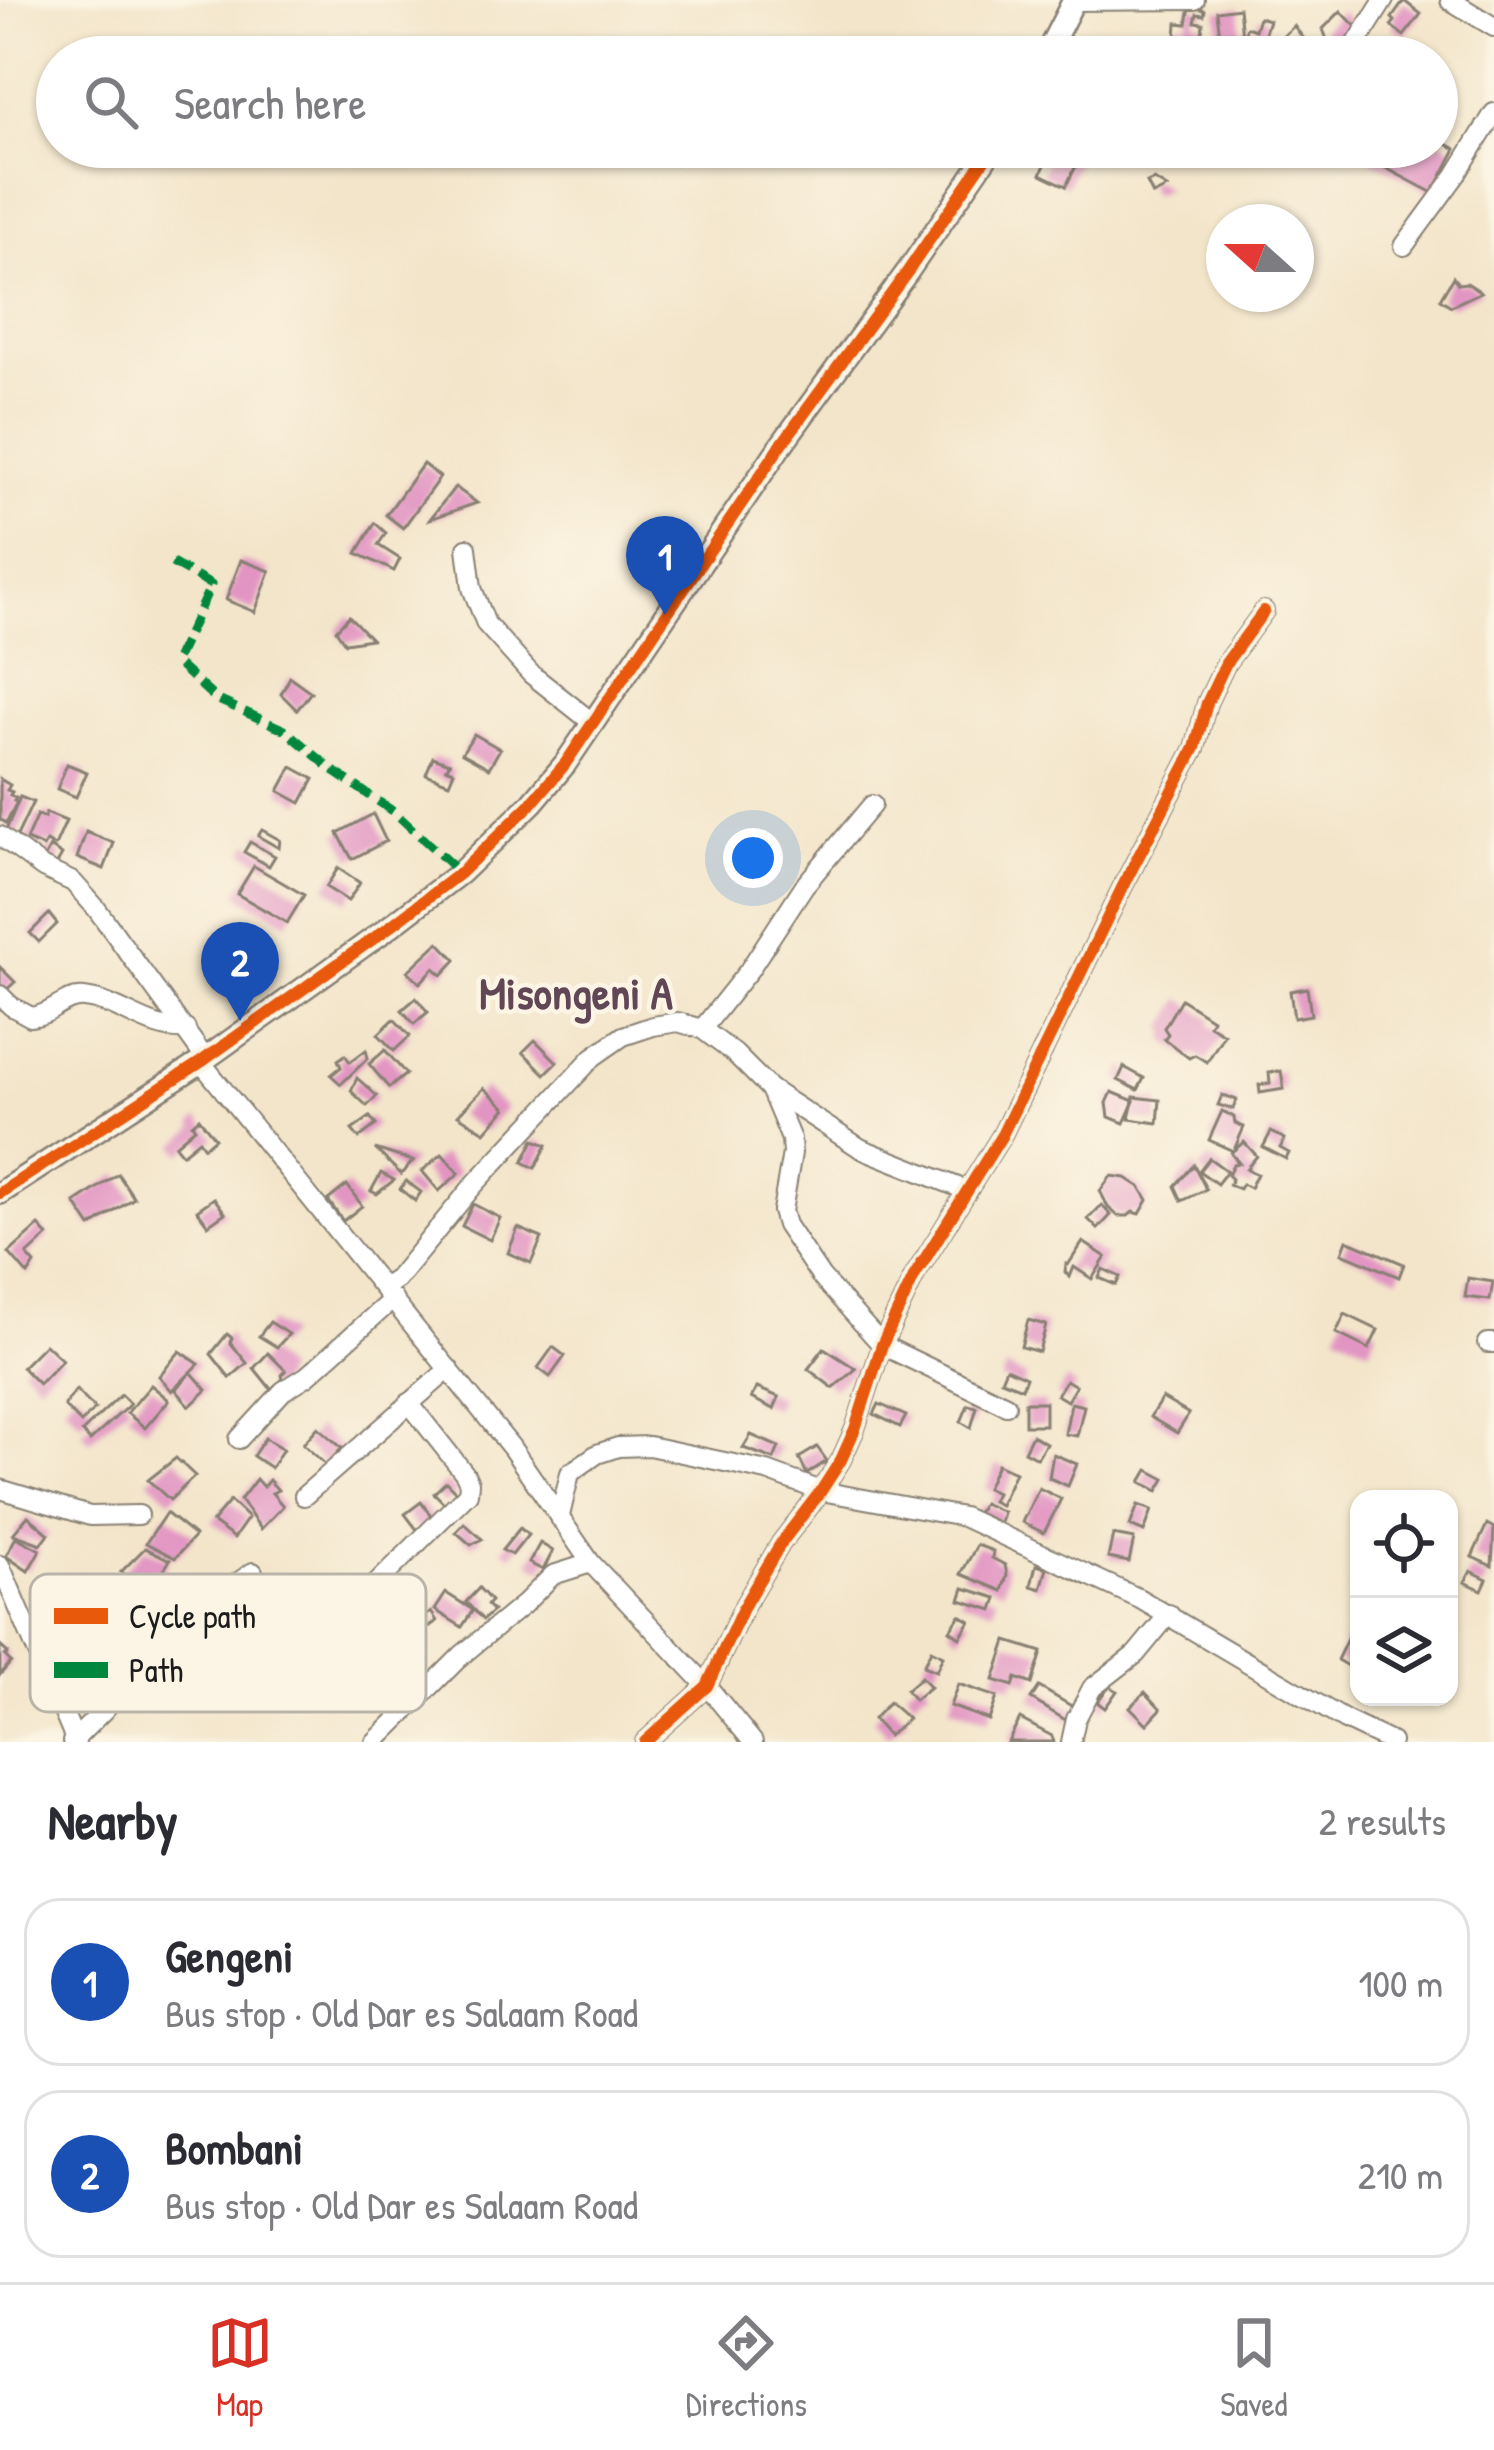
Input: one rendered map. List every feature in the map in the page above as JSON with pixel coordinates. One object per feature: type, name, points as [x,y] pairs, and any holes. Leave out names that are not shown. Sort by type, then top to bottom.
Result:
[{"type":"street","points":[[1056,36],[1074,1],[1195,0]]},
{"type":"street","points":[[1361,36],[1384,0]]},
{"type":"street","points":[[1450,0],[1494,27]]},
{"type":"street","points":[[1405,246],[1494,113]]},
{"type":"street","points":[[0,1192],[245,1033],[460,873],[532,803],[565,764],[779,448],[979,168]]},
{"type":"street","points":[[467,548],[472,588],[486,624],[531,674],[593,723]]},
{"type":"street","points":[[645,1742],[707,1686],[745,1604],[781,1543],[841,1460],[882,1345],[915,1275],[1002,1135],[1121,888],[1195,748],[1207,703],[1226,663],[1264,611]]},
{"type":"street","points":[[702,1029],[749,970],[804,886],[872,805]]},
{"type":"street","points":[[0,836],[43,868],[73,882],[96,908],[186,1029],[203,1060],[511,1447],[591,1563],[753,1742]]},
{"type":"street","points":[[0,995],[31,1017],[79,998],[170,1030],[186,1029]]},
{"type":"street","points":[[238,1439],[389,1293],[473,1186],[592,1057],[623,1036],[652,1026],[678,1022],[702,1029],[770,1089],[860,1148],[968,1191]]},
{"type":"street","points":[[770,1089],[791,1139],[782,1211],[821,1276],[882,1345],[1006,1405]]},
{"type":"street","points":[[304,1496],[448,1369]]},
{"type":"street","points":[[387,1574],[468,1493],[465,1474],[409,1403]]},
{"type":"street","points":[[560,1516],[570,1473],[597,1454],[618,1447],[649,1446],[767,1471],[821,1491],[963,1517],[1169,1614],[1345,1720],[1391,1742]]},
{"type":"street","points":[[0,1489],[90,1516],[139,1515]]},
{"type":"street","points":[[426,1691],[553,1575],[591,1563]]},
{"type":"street","points":[[0,1565],[30,1636]]},
{"type":"street","points":[[1071,1742],[1076,1719],[1092,1688],[1136,1654],[1169,1614]]},
{"type":"street","points":[[62,1712],[74,1741],[102,1712]]},
{"type":"street","points":[[375,1742],[405,1712]]},
{"type":"building","points":[[1404,1],[1421,14],[1404,36],[1391,26]]},
{"type":"building","points":[[1190,6],[1205,10],[1195,22],[1203,23],[1202,36],[1176,36],[1177,23],[1187,24]]},
{"type":"building","points":[[1239,8],[1242,36],[1220,36],[1217,11]]},
{"type":"building","points":[[1341,11],[1361,32],[1326,36],[1323,29]]},
{"type":"building","points":[[1259,17],[1269,20],[1264,36],[1243,36],[1247,27],[1255,30]]},
{"type":"building","points":[[1294,26],[1302,36],[1283,36]]},
{"type":"building","points":[[1044,168],[1075,168],[1066,186],[1041,174]]},
{"type":"building","points":[[1386,168],[1446,168],[1433,193]]},
{"type":"building","points":[[1154,180],[1167,188],[1153,195],[1147,183]]},
{"type":"building","points":[[1453,277],[1458,284],[1467,283],[1481,292],[1451,306],[1440,299]]},
{"type":"building","points":[[423,464],[440,477],[403,528],[386,515]]},
{"type":"building","points":[[455,487],[477,503],[430,519]]},
{"type":"building","points":[[375,523],[386,533],[378,545],[400,559],[394,571],[357,553]]},
{"type":"building","points":[[241,560],[270,571],[255,612],[226,600]]},
{"type":"building","points":[[349,616],[371,639],[345,643],[336,630]]},
{"type":"building","points":[[290,677],[311,692],[297,710],[281,694]]},
{"type":"building","points":[[474,734],[500,749],[489,768],[462,753]]},
{"type":"building","points":[[433,757],[450,763],[446,768],[454,771],[449,783],[426,774]]},
{"type":"building","points":[[67,764],[87,772],[76,797],[57,789]]},
{"type":"building","points":[[292,767],[314,779],[301,803],[279,791]]},
{"type":"building","points":[[0,779],[10,785],[7,790],[17,802],[6,823],[0,819]]},
{"type":"building","points":[[20,797],[33,802],[15,840],[4,835]]},
{"type":"building","points":[[46,813],[66,821],[55,846],[26,840],[37,815],[44,818]]},
{"type":"building","points":[[373,814],[386,841],[352,859],[338,833]]},
{"type":"building","points":[[262,830],[280,840],[279,848],[258,836]]},
{"type":"building","points":[[86,832],[114,843],[104,869],[77,858]]},
{"type":"building","points":[[250,842],[275,856],[269,866],[244,852]]},
{"type":"building","points":[[50,847],[62,855],[54,869],[42,862]]},
{"type":"building","points":[[254,866],[304,895],[287,923],[237,894]]},
{"type":"building","points":[[338,868],[360,883],[348,901],[326,887]]},
{"type":"building","points":[[49,914],[57,924],[39,942],[30,933]]},
{"type":"building","points":[[439,942],[456,960],[442,975],[434,968],[420,983],[408,971]]},
{"type":"building","points":[[0,967],[15,982],[5,991],[0,986]]},
{"type":"building","points":[[1307,988],[1311,1015],[1294,1018],[1290,991]]},
{"type":"building","points":[[416,998],[428,1012],[414,1024],[402,1010]]},
{"type":"building","points":[[1181,999],[1212,1019],[1209,1025],[1224,1034],[1207,1062],[1195,1055],[1189,1058],[1164,1039],[1168,1034],[1164,1028]]},
{"type":"building","points":[[394,1019],[410,1036],[394,1051],[378,1034]]},
{"type":"building","points":[[535,1040],[557,1062],[545,1074],[523,1052]]},
{"type":"building","points":[[366,1050],[368,1058],[341,1084],[331,1075],[341,1067],[338,1060],[345,1055],[350,1062]]},
{"type":"building","points":[[385,1050],[406,1074],[389,1088],[369,1064]]},
{"type":"building","points":[[1124,1067],[1144,1078],[1138,1090],[1118,1080]]},
{"type":"building","points":[[1281,1071],[1284,1089],[1260,1093],[1259,1085],[1270,1083],[1269,1073]]},
{"type":"building","points":[[357,1078],[377,1096],[367,1106],[351,1091]]},
{"type":"building","points":[[484,1088],[506,1108],[485,1132],[458,1115]]},
{"type":"building","points":[[1112,1092],[1134,1101],[1124,1123],[1109,1117],[1107,1103]]},
{"type":"building","points":[[1222,1095],[1237,1100],[1233,1109],[1218,1105]]},
{"type":"building","points":[[1134,1097],[1160,1100],[1158,1123],[1129,1119]]},
{"type":"building","points":[[1222,1111],[1244,1127],[1234,1150],[1244,1142],[1257,1156],[1246,1169],[1257,1174],[1250,1188],[1229,1185],[1233,1164],[1239,1163],[1233,1151],[1209,1140]]},
{"type":"building","points":[[370,1117],[376,1125],[359,1138],[352,1130]]},
{"type":"building","points":[[199,1118],[215,1138],[204,1147],[199,1140],[182,1154],[175,1145],[195,1128],[192,1124]]},
{"type":"building","points":[[1271,1132],[1285,1139],[1280,1148],[1289,1153],[1286,1159],[1263,1147]]},
{"type":"building","points":[[534,1140],[547,1145],[535,1168],[523,1162]]},
{"type":"building","points":[[375,1149],[413,1161],[401,1174]]},
{"type":"building","points":[[442,1154],[459,1173],[439,1191],[422,1171]]},
{"type":"building","points":[[1209,1158],[1227,1171],[1217,1184],[1199,1171]]},
{"type":"building","points":[[1194,1165],[1206,1189],[1182,1201],[1175,1186]]},
{"type":"building","points":[[381,1173],[394,1180],[377,1194],[371,1191]]},
{"type":"building","points":[[118,1174],[134,1198],[91,1227],[75,1203]]},
{"type":"building","points":[[1111,1176],[1140,1187],[1148,1200],[1140,1214],[1118,1216],[1108,1207],[1100,1191]]},
{"type":"building","points":[[406,1181],[421,1192],[415,1201],[400,1189]]},
{"type":"building","points":[[347,1185],[362,1206],[343,1221],[328,1200]]},
{"type":"building","points":[[214,1198],[225,1213],[208,1225],[197,1210]]},
{"type":"building","points":[[473,1204],[500,1218],[490,1240],[462,1226]]},
{"type":"building","points":[[1102,1205],[1111,1215],[1098,1229],[1088,1219]]},
{"type":"building","points":[[39,1226],[48,1236],[27,1255],[35,1264],[28,1275],[9,1253]]},
{"type":"building","points":[[518,1228],[542,1238],[531,1263],[508,1253]]},
{"type":"building","points":[[1347,1240],[1404,1264],[1399,1277],[1342,1253]]},
{"type":"building","points":[[1083,1242],[1106,1257],[1092,1279],[1074,1267],[1070,1277],[1065,1272]]},
{"type":"building","points":[[1103,1269],[1120,1277],[1116,1285],[1099,1278]]},
{"type":"building","points":[[1468,1278],[1493,1282],[1490,1300],[1465,1297]]},
{"type":"building","points":[[1345,1314],[1378,1330],[1369,1349],[1336,1333]]},
{"type":"building","points":[[1028,1320],[1046,1325],[1039,1352],[1021,1347]]},
{"type":"building","points":[[270,1322],[289,1334],[277,1347],[259,1336]]},
{"type":"building","points":[[227,1334],[247,1363],[230,1378],[211,1354]]},
{"type":"building","points":[[45,1344],[62,1360],[39,1384],[22,1367]]},
{"type":"building","points":[[553,1347],[565,1356],[550,1377],[538,1368]]},
{"type":"building","points":[[824,1348],[856,1369],[833,1388],[808,1369]]},
{"type":"building","points":[[180,1351],[199,1364],[172,1391],[159,1376]]},
{"type":"building","points":[[268,1353],[286,1371],[271,1389],[254,1368]]},
{"type":"building","points":[[1006,1368],[1026,1377],[1022,1388],[1001,1380]]},
{"type":"building","points":[[191,1372],[207,1390],[190,1406],[176,1390]]},
{"type":"building","points":[[1066,1380],[1076,1386],[1067,1401],[1057,1395]]},
{"type":"building","points":[[151,1385],[169,1400],[145,1428],[127,1413]]},
{"type":"building","points":[[757,1388],[779,1397],[774,1409],[751,1398]]},
{"type":"building","points":[[76,1390],[95,1409],[81,1423],[64,1406]]},
{"type":"building","points":[[121,1395],[130,1404],[90,1441],[82,1432]]},
{"type":"building","points":[[1162,1398],[1189,1414],[1177,1433],[1150,1417]]},
{"type":"building","points":[[1025,1402],[1045,1402],[1045,1425],[1025,1425]]},
{"type":"building","points":[[1071,1403],[1084,1406],[1077,1436],[1065,1434]]},
{"type":"building","points":[[879,1404],[906,1416],[900,1427],[874,1414]]},
{"type":"building","points":[[968,1405],[977,1407],[971,1428],[961,1422]]},
{"type":"building","points":[[318,1427],[342,1448],[326,1465],[303,1444]]},
{"type":"building","points":[[751,1435],[779,1447],[774,1459],[743,1448]]},
{"type":"building","points":[[1032,1435],[1046,1443],[1037,1458],[1024,1451]]},
{"type":"building","points":[[265,1438],[283,1449],[271,1468],[253,1456]]},
{"type":"building","points":[[817,1447],[827,1461],[807,1474],[799,1458]]},
{"type":"building","points":[[1053,1454],[1077,1464],[1068,1486],[1049,1478]]},
{"type":"building","points":[[176,1458],[195,1476],[170,1500],[148,1480]]},
{"type":"building","points":[[997,1464],[1015,1472],[1000,1505],[992,1501],[996,1493],[986,1488]]},
{"type":"building","points":[[1148,1470],[1165,1479],[1158,1491],[1141,1482]]},
{"type":"building","points":[[256,1479],[263,1487],[269,1480],[283,1506],[261,1529],[240,1500]]},
{"type":"building","points":[[446,1482],[457,1493],[445,1504],[434,1493]]},
{"type":"building","points":[[1039,1488],[1061,1499],[1044,1533],[1022,1522]]},
{"type":"building","points":[[230,1501],[248,1518],[234,1538],[212,1522]]},
{"type":"building","points":[[421,1502],[434,1520],[418,1531],[405,1514]]},
{"type":"building","points":[[983,1503],[1003,1512],[1000,1523],[977,1513]]},
{"type":"building","points":[[1138,1505],[1152,1510],[1144,1532],[1130,1526]]},
{"type":"building","points":[[166,1513],[195,1536],[175,1558],[146,1543]]},
{"type":"building","points":[[28,1516],[49,1534],[41,1544],[13,1534]]},
{"type":"building","points":[[464,1523],[482,1539],[471,1545],[456,1532]]},
{"type":"building","points":[[1487,1524],[1494,1528],[1492,1566],[1472,1557]]},
{"type":"building","points":[[520,1528],[528,1535],[512,1555],[502,1550]]},
{"type":"building","points":[[1113,1535],[1134,1539],[1129,1562],[1108,1558]]},
{"type":"building","points":[[16,1537],[40,1550],[28,1571],[6,1556]]},
{"type":"building","points":[[540,1543],[553,1551],[543,1570],[529,1563]]},
{"type":"building","points":[[977,1545],[993,1551],[992,1558],[1005,1565],[1002,1591],[961,1574]]},
{"type":"building","points":[[145,1548],[170,1560],[161,1574],[121,1572]]},
{"type":"building","points":[[1036,1565],[1047,1568],[1041,1589],[1031,1586]]},
{"type":"building","points":[[1471,1571],[1487,1579],[1482,1590],[1465,1582]]},
{"type":"building","points":[[479,1588],[493,1611],[483,1620],[466,1602]]},
{"type":"building","points":[[964,1588],[997,1598],[993,1610],[960,1600]]},
{"type":"building","points":[[446,1593],[473,1610],[462,1627],[435,1610]]},
{"type":"building","points":[[431,1612],[437,1621],[426,1629],[426,1616]]},
{"type":"building","points":[[960,1615],[970,1621],[960,1637],[950,1630]]},
{"type":"building","points":[[1349,1635],[1350,1667],[1337,1660]]},
{"type":"building","points":[[1007,1641],[1042,1652],[1032,1684],[1016,1678],[1013,1686],[994,1680]]},
{"type":"building","points":[[0,1646],[11,1662],[0,1675]]},
{"type":"building","points":[[931,1650],[943,1656],[936,1671],[923,1666]]},
{"type":"building","points":[[921,1677],[930,1687],[914,1700],[906,1690]]},
{"type":"building","points":[[958,1684],[997,1697],[989,1720],[950,1706]]},
{"type":"building","points":[[1109,1686],[1117,1691],[1105,1708],[1097,1702]]},
{"type":"building","points":[[1039,1687],[1080,1711],[1072,1724],[1031,1699]]},
{"type":"building","points":[[1145,1692],[1161,1709],[1147,1724],[1130,1707]]},
{"type":"building","points":[[889,1702],[908,1719],[888,1736],[873,1719]]},
{"type":"building","points":[[1020,1719],[1052,1736],[1054,1742],[1008,1742]]},
{"type":"marked path","points":[[172,563],[211,585],[175,662],[216,699],[285,730],[394,812],[460,873]]},
{"type":"cycle path","points":[[0,1193],[201,1062],[384,931],[460,873],[532,803],[565,764],[779,448],[979,168]]},
{"type":"cycle path","points":[[645,1742],[707,1686],[745,1604],[781,1543],[841,1460],[882,1345],[915,1275],[1002,1135],[1195,748],[1207,703],[1226,663],[1264,611]]},
{"type":"place","name":"Gengeni","points":[[665,615]]},
{"type":"place","name":"Bombani","points":[[240,1021]]},
{"type":"district","name":"Misongeni A","points":[[576,993]]}]
